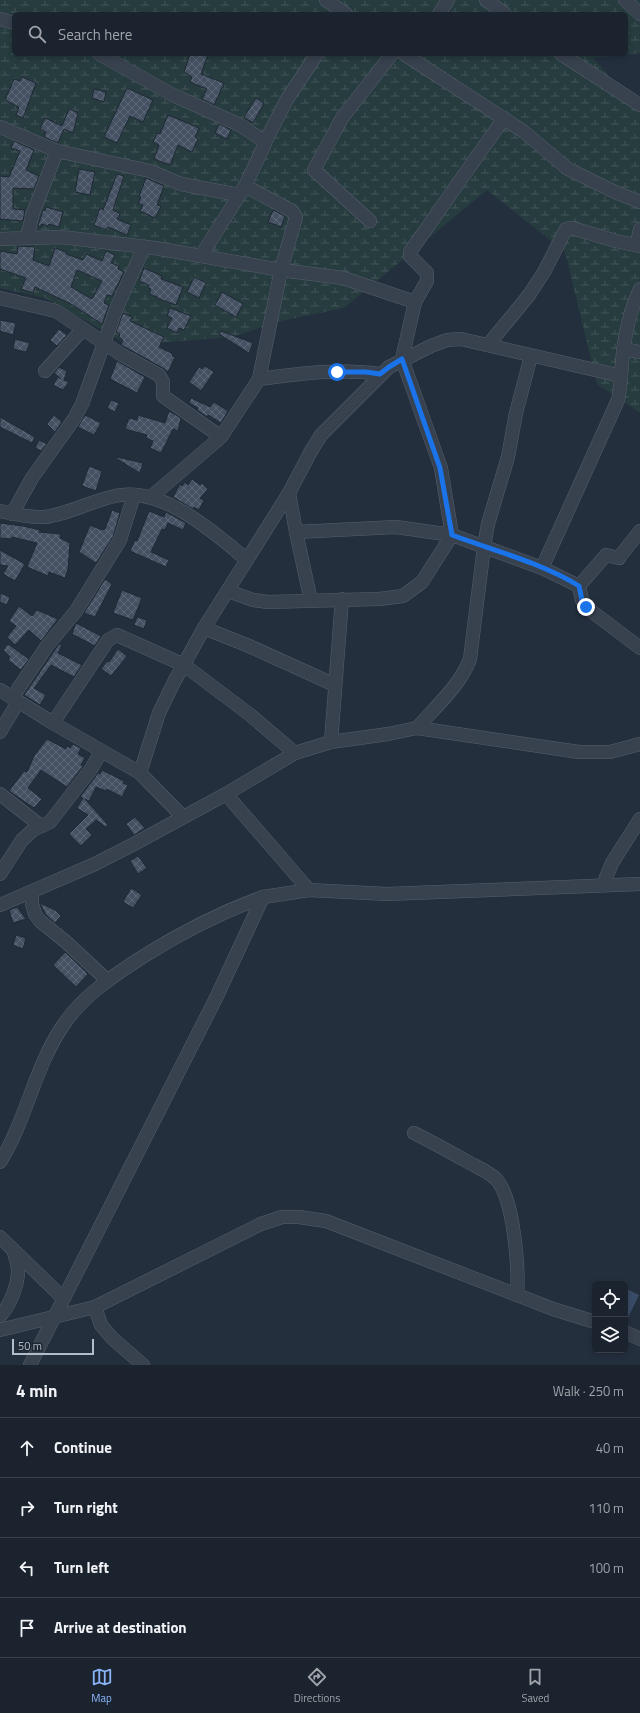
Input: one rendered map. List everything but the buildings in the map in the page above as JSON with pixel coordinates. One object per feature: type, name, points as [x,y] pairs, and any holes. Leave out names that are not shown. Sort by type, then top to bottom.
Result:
[{"type":"street","points":[[326,0],[343,12]]},
{"type":"street","points":[[439,12],[448,0]]},
{"type":"street","points":[[486,0],[502,12]]},
{"type":"street","points":[[0,19],[12,22]]},
{"type":"street","points":[[103,56],[173,95],[240,125],[265,142]]},
{"type":"street","points":[[201,256],[242,191],[287,99],[316,56]]},
{"type":"street","points":[[370,221],[314,170],[342,118],[390,56]]},
{"type":"street","points":[[410,56],[523,131],[568,169],[604,187],[640,202]]},
{"type":"street","points":[[564,56],[640,105]]},
{"type":"street","points":[[228,591],[253,600],[268,602],[379,599],[403,596],[422,582],[452,535],[440,468],[402,359],[415,302],[427,281],[428,276],[427,273],[410,256],[410,252],[504,118]]},
{"type":"street","points":[[0,127],[57,150],[150,171],[181,184],[242,191],[292,211],[296,217],[281,270],[259,379],[221,437],[151,497]]},
{"type":"street","points":[[27,237],[33,213],[57,150]]},
{"type":"street","points":[[488,345],[529,295],[544,272],[566,230],[572,228],[616,241],[640,246],[638,239],[640,229]]},
{"type":"street","points":[[0,239],[62,237],[144,247],[281,270],[342,278],[415,302]]},
{"type":"street","points":[[6,513],[74,419],[82,404],[117,307],[144,247]]},
{"type":"street","points":[[542,568],[618,400],[621,387],[623,349],[632,307],[640,289]]},
{"type":"street","points":[[0,298],[56,311],[122,355],[159,375],[163,382],[163,396],[221,437]]},
{"type":"street","points":[[46,371],[83,328]]},
{"type":"street","points":[[140,774],[158,713],[204,628],[289,493],[321,435],[380,374],[402,359],[447,340],[461,339],[621,376]]},
{"type":"street","points":[[623,349],[640,352]]},
{"type":"street","points":[[417,728],[458,683],[466,672],[470,659],[488,524],[508,457],[516,413],[531,356]]},
{"type":"street","points":[[259,379],[307,373],[366,372],[380,374]]},
{"type":"street","points":[[289,493],[311,601]]},
{"type":"street","points":[[6,513],[45,517],[62,513],[116,495],[151,497],[196,519],[247,560]]},
{"type":"street","points":[[0,732],[15,700],[47,646],[76,611],[120,540],[134,495]]},
{"type":"street","points":[[296,532],[396,527],[452,535],[542,568],[579,586]]},
{"type":"street","points":[[579,586],[606,555],[619,558],[640,531]]},
{"type":"street","points":[[579,586],[582,600],[586,607],[640,648]]},
{"type":"street","points":[[331,742],[342,599]]},
{"type":"street","points":[[204,628],[263,652],[335,686]]},
{"type":"street","points":[[53,723],[108,640],[117,635],[184,665],[249,714],[295,753]]},
{"type":"street","points":[[0,690],[101,752],[140,774],[183,817]]},
{"type":"street","points":[[0,905],[95,864],[226,794],[295,753],[331,742],[388,734],[417,728],[578,752],[610,752],[639,743]]},
{"type":"street","points":[[0,874],[22,840],[33,830],[50,822],[64,805],[101,752]]},
{"type":"street","points":[[0,794],[41,826]]},
{"type":"street","points":[[226,794],[309,890]]},
{"type":"street","points":[[603,885],[612,863],[640,819]]},
{"type":"street","points":[[0,1162],[45,1058],[62,1027],[88,997],[118,972],[181,934],[225,911],[263,897],[309,890],[388,894],[640,884]]},
{"type":"street","points":[[32,892],[32,904],[35,914],[40,922],[66,942],[108,981]]},
{"type":"street","points":[[30,1365],[216,998],[263,897]]},
{"type":"street","points":[[414,1133],[484,1171],[496,1179],[504,1190],[509,1205],[518,1267],[517,1295]]},
{"type":"street","points":[[0,1330],[95,1307],[261,1224],[282,1217],[299,1217],[326,1221],[517,1295],[592,1321]]},
{"type":"street","points":[[0,1237],[63,1298]]},
{"type":"street","points":[[0,1316],[8,1303],[17,1277],[18,1270],[13,1249]]},
{"type":"street","points":[[95,1307],[100,1325],[112,1338],[143,1365]]},
{"type":"street","points":[[628,1333],[640,1338]]},
{"type":"green space","points":[[0,0],[640,0],[640,53],[628,54],[628,12],[12,12],[12,56],[612,56],[593,58],[640,112],[640,413],[597,384],[565,252],[487,190],[344,308],[281,321],[232,337],[129,345],[45,298],[0,288]]},
{"type":"water","points":[[628,1290],[639,1295],[628,1318]]},
{"type":"route","points":[[337,372],[366,372],[380,374],[402,359],[434,446],[445,491],[452,535],[542,568],[571,581],[579,586],[582,600],[586,607]]}]
